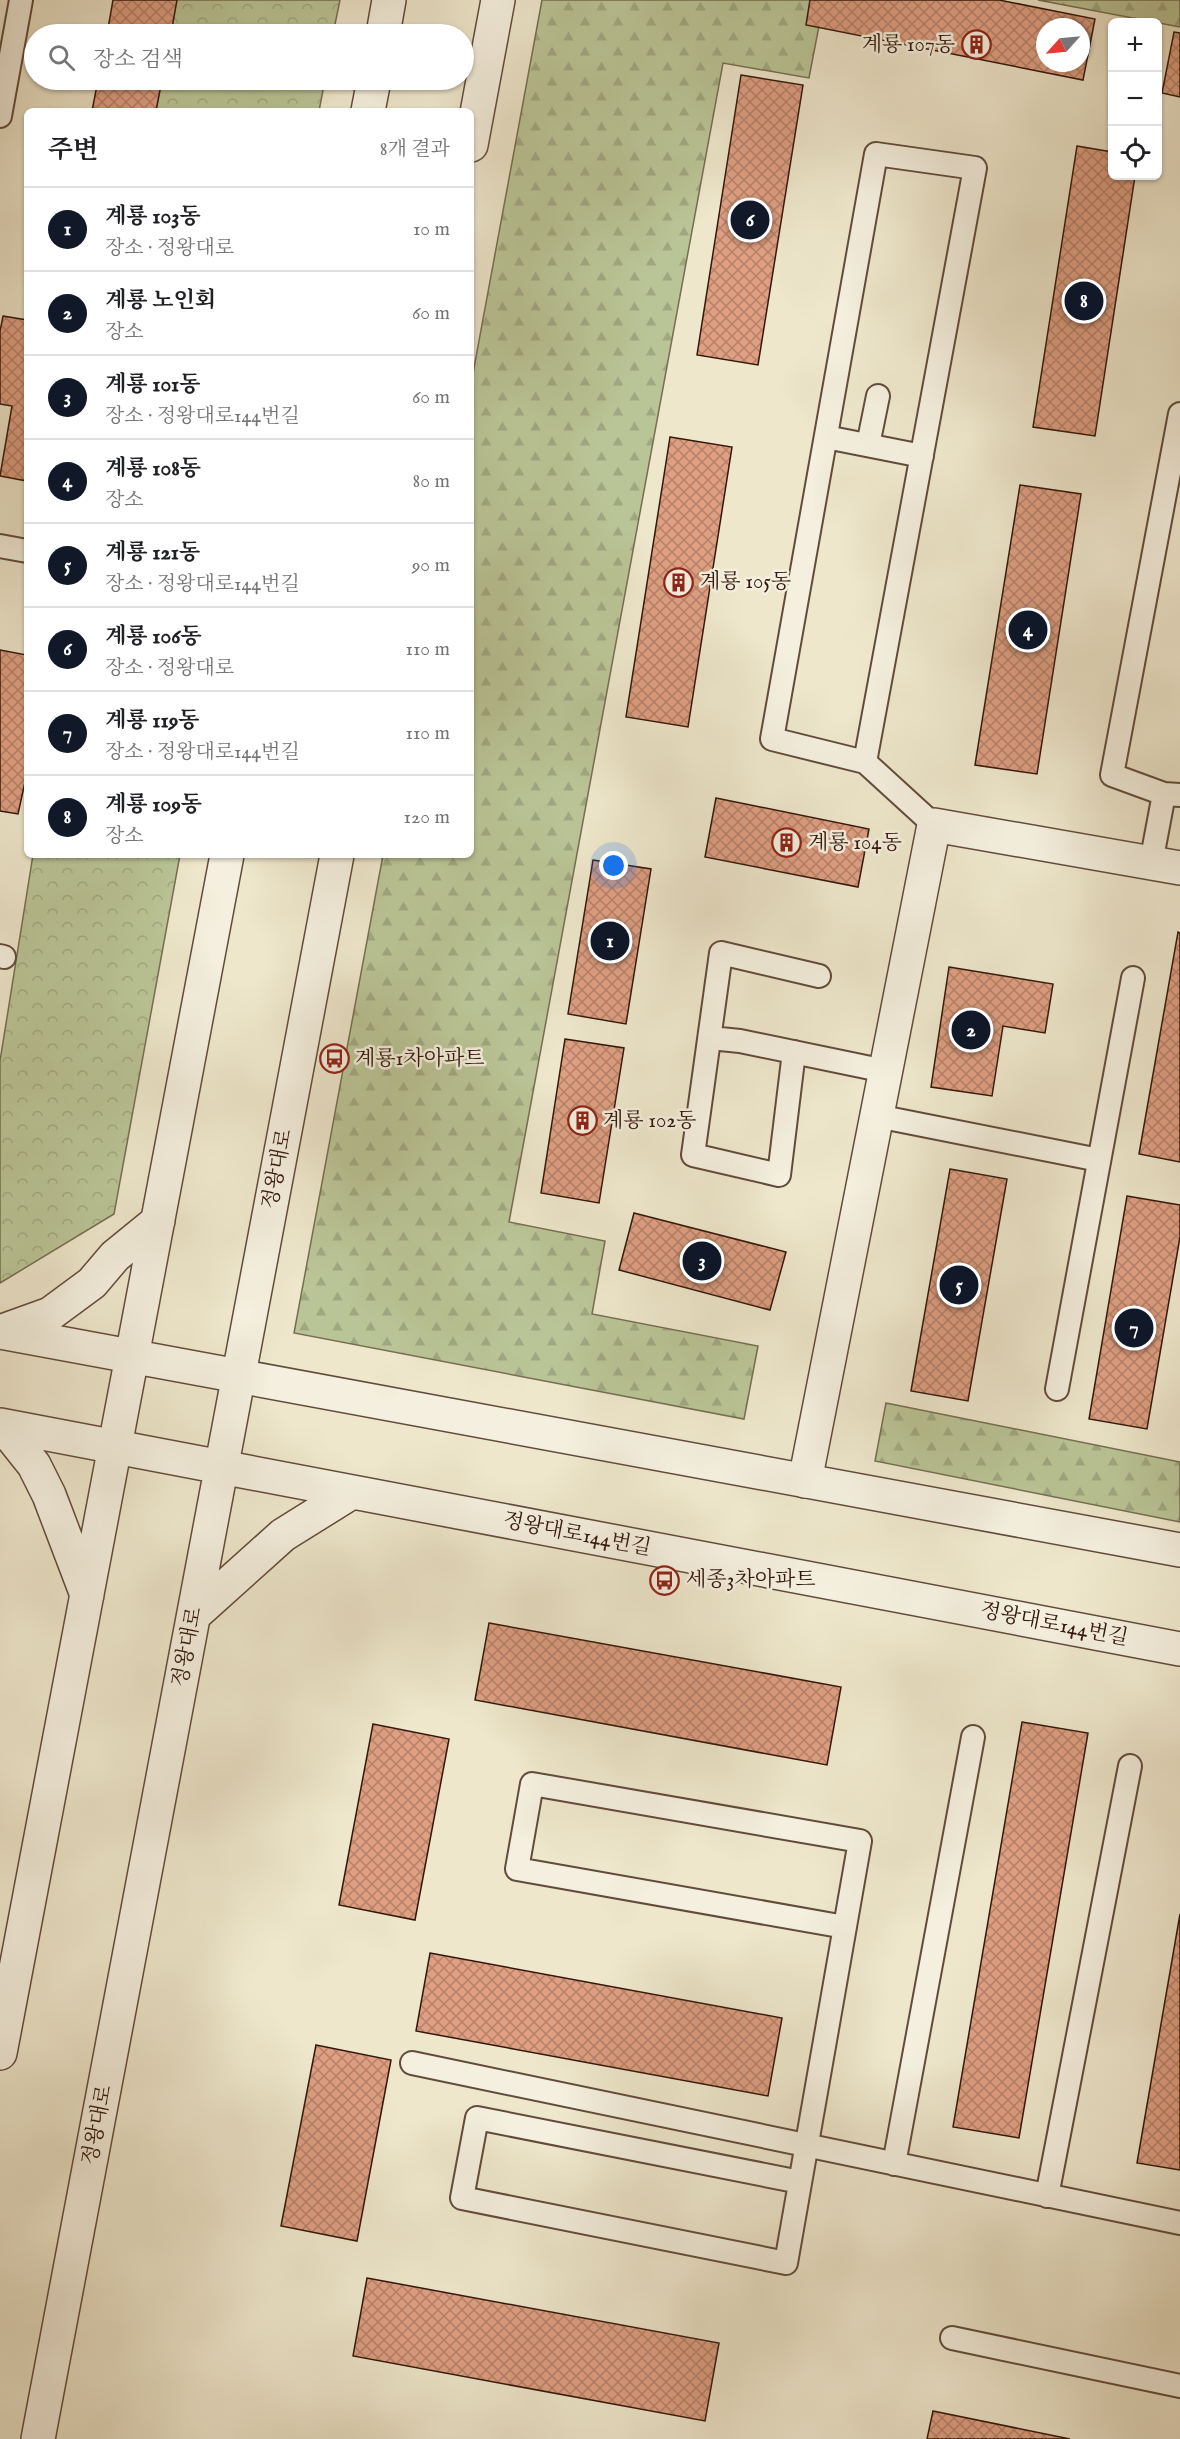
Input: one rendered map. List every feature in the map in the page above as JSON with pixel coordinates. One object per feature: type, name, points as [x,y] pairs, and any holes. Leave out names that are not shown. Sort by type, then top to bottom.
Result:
[{"type":"street","points":[[385,24],[389,0]]},
{"type":"street","points":[[474,129],[498,0]]},
{"type":"street","points":[[369,108],[372,90]]},
{"type":"street","points":[[805,1481],[934,825],[1166,866]]},
{"type":"street","points":[[0,2053],[226,858]]},
{"type":"street","name":"정왕대로","points":[[38,2439],[336,858]]},
{"type":"street","points":[[0,1332],[50,1314],[92,1283],[115,1256],[158,1221]]},
{"type":"street","points":[[0,1332],[1180,1550]]},
{"type":"street","points":[[1,1426],[34,1466],[49,1495],[87,1594]]},
{"type":"street","name":"정왕대로144번길","points":[[1,1426],[1180,1649]]},
{"type":"street","points":[[194,1615],[283,1535],[352,1492]]},
{"type":"lane","points":[[0,116],[8,21],[21,0]]},
{"type":"lane","points":[[865,762],[975,168],[876,154],[772,739],[865,762],[934,825]]},
{"type":"lane","points":[[868,446],[878,396]]},
{"type":"lane","points":[[1166,866],[1172,795],[1112,775],[1171,507],[1180,414]]},
{"type":"lane","points":[[825,437],[922,456]]},
{"type":"lane","points":[[0,546],[24,550]]},
{"type":"lane","points":[[794,1052],[779,1175],[693,1155],[721,953],[819,976]]},
{"type":"lane","points":[[1056,1389],[1133,978]]},
{"type":"lane","points":[[710,1038],[794,1052],[885,1071]]},
{"type":"lane","points":[[877,1116],[1099,1160]]},
{"type":"lane","points":[[894,2164],[973,1737]]},
{"type":"lane","points":[[1047,2196],[1130,1766]]},
{"type":"lane","points":[[800,2182],[477,2118],[462,2198],[786,2263],[807,2146],[860,1841],[532,1784],[517,1869],[845,1927]]},
{"type":"lane","points":[[411,2063],[1180,2223]]},
{"type":"lane","points":[[952,2338],[1180,2386]]},
{"type":"green space","points":[[170,0],[340,0],[335,24],[166,24]]},
{"type":"green space","points":[[542,0],[824,0],[809,78],[723,63],[509,1222],[605,1241],[592,1314],[758,1346],[744,1419],[294,1333],[382,858],[474,858],[474,368]]},
{"type":"green space","points":[[1038,0],[1180,0],[1180,27],[1162,24],[1162,18],[1133,18]]},
{"type":"green space","points":[[155,90],[323,90],[320,108],[152,108]]},
{"type":"green space","points":[[33,858],[179,858],[114,1214],[0,1283],[0,1061]]},
{"type":"green space","points":[[886,1403],[1180,1462],[1180,1522],[875,1461]]},
{"type":"building","points":[[113,0],[177,0],[173,24],[109,24]]},
{"type":"building","name":"계룡 107동","points":[[810,0],[999,0],[1090,18],[1036,18],[1036,71],[806,25]]},
{"type":"building","name":"계룡 107동","points":[[1090,18],[1095,19],[1090,44]]},
{"type":"building","points":[[1174,32],[1180,33],[1180,97],[1162,93]]},
{"type":"building","name":"계룡 107동","points":[[1043,72],[1085,72],[1083,80]]},
{"type":"building","points":[[741,75],[803,85],[758,365],[697,355]]},
{"type":"building","points":[[96,90],[160,90],[157,108],[93,108]]},
{"type":"building","points":[[1077,146],[1108,151],[1108,180],[1134,180],[1095,436],[1033,427]]},
{"type":"building","points":[[3,316],[24,320],[24,480],[0,476],[12,406],[0,404],[0,331]]},
{"type":"building","name":"계룡 105동","points":[[670,437],[732,447],[688,727],[626,717]]},
{"type":"building","points":[[1020,485],[1081,494],[1037,774],[975,765]]},
{"type":"building","points":[[0,650],[24,654],[24,787],[18,814],[0,811]]},
{"type":"building","name":"계룡 104동","points":[[716,798],[869,829],[858,887],[705,857]]},
{"type":"building","points":[[593,860],[651,869],[626,1024],[568,1014]]},
{"type":"building","points":[[1178,932],[1180,933],[1180,1162],[1139,1154]]},
{"type":"building","points":[[949,967],[1053,984],[1045,1033],[1003,1026],[992,1096],[931,1087]]},
{"type":"building","name":"계룡 102동","points":[[565,1039],[624,1048],[599,1203],[541,1193]]},
{"type":"building","points":[[950,1169],[1007,1179],[968,1401],[911,1391]]},
{"type":"building","points":[[1127,1196],[1180,1205],[1180,1237],[1147,1429],[1089,1419]]},
{"type":"building","points":[[634,1213],[786,1252],[770,1310],[619,1270]]},
{"type":"building","points":[[489,1623],[841,1687],[827,1765],[475,1700]]},
{"type":"building","points":[[1022,1722],[1088,1733],[1019,2138],[953,2127]]},
{"type":"building","points":[[373,1724],[449,1739],[415,1920],[339,1905]]},
{"type":"building","points":[[1180,1914],[1180,2170],[1137,2163]]},
{"type":"building","points":[[430,1953],[782,2018],[768,2096],[416,2031]]},
{"type":"building","points":[[316,2045],[391,2060],[357,2241],[281,2226]]},
{"type":"building","points":[[367,2278],[719,2343],[705,2421],[353,2356]]},
{"type":"building","points":[[933,2411],[1070,2439],[927,2439]]},
{"type":"place","name":"계룡 107동","points":[[976,45]]},
{"type":"place","name":"계룡 106동","points":[[750,220]]},
{"type":"place","name":"계룡 109동","points":[[1084,301]]},
{"type":"place","name":"계룡 105동","points":[[679,582]]},
{"type":"place","name":"계룡 108동","points":[[1028,630]]},
{"type":"place","name":"계룡 104동","points":[[787,843]]},
{"type":"place","name":"계룡 103동","points":[[610,941]]},
{"type":"place","name":"계룡 노인회","points":[[971,1030]]},
{"type":"place","name":"계룡1차아파트","points":[[334,1059]]},
{"type":"place","name":"계룡 102동","points":[[582,1121]]},
{"type":"place","name":"계룡 101동","points":[[702,1261]]},
{"type":"place","name":"계룡 121동","points":[[959,1285]]},
{"type":"place","name":"계룡 119동","points":[[1134,1328]]},
{"type":"place","name":"세종3차아파트","points":[[665,1580]]}]
